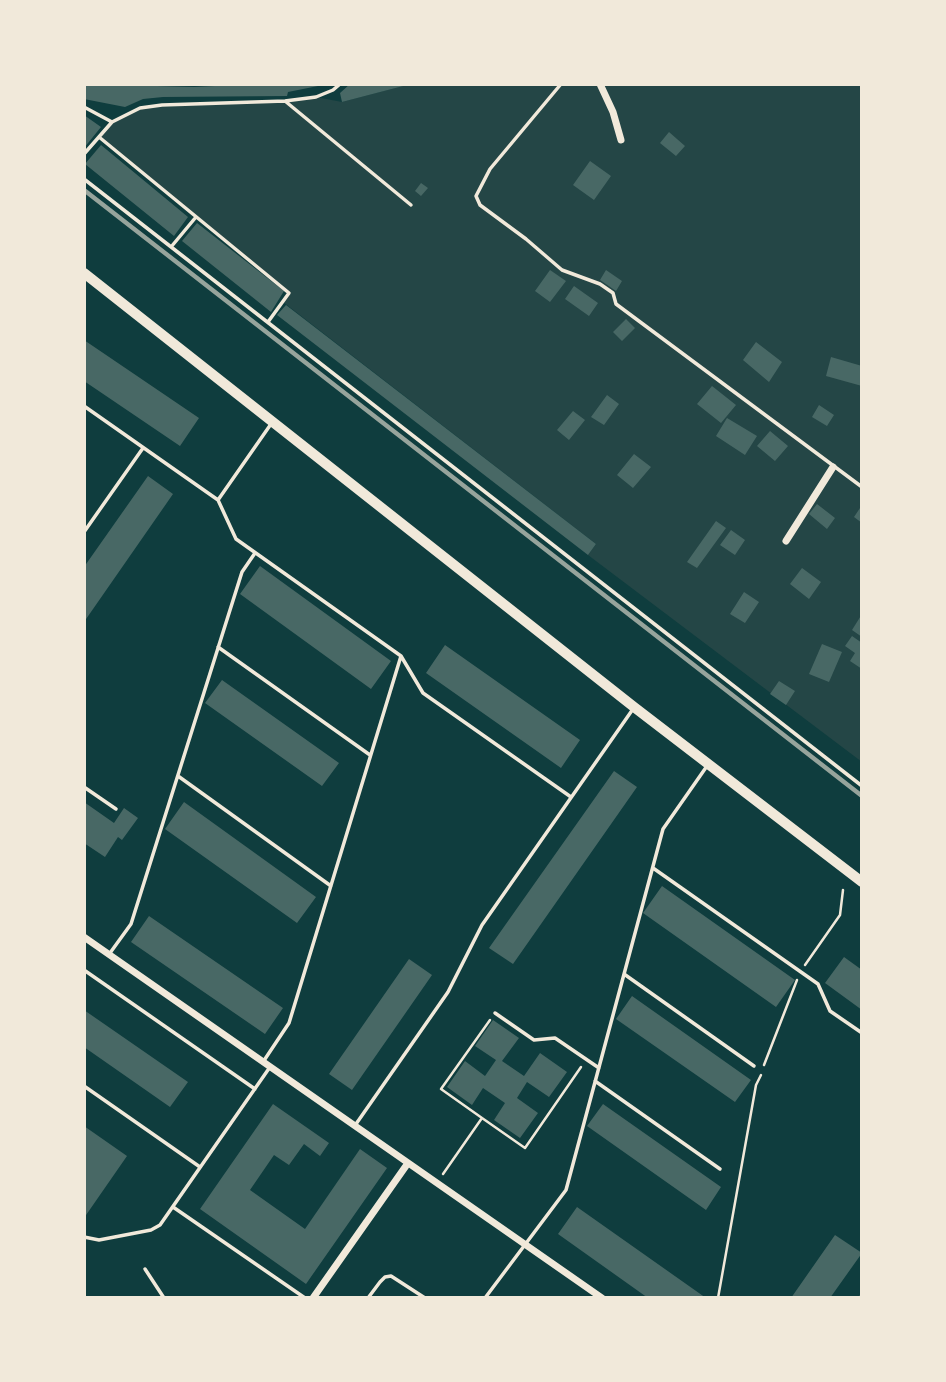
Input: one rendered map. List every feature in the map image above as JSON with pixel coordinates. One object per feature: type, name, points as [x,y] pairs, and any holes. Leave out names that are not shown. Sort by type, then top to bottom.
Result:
[{"type":"main road","points":[[84,273],[634,707],[862,882]]},
{"type":"street","points":[[600,84],[613,112],[621,140]]},
{"type":"street","points":[[786,541],[833,467]]},
{"type":"street","points":[[84,937],[602,1298]]},
{"type":"street","points":[[313,1298],[408,1163]]},
{"type":"lane","points":[[84,154],[112,122],[140,108],[285,101],[316,97],[340,84]]},
{"type":"lane","points":[[561,84],[490,169],[476,196],[480,205],[562,270],[600,284],[614,293],[616,304],[862,487]]},
{"type":"lane","points":[[285,101],[411,205]]},
{"type":"lane","points":[[84,107],[112,122]]},
{"type":"lane","points":[[99,137],[289,293],[268,322]]},
{"type":"lane","points":[[84,179],[862,786]]},
{"type":"lane","points":[[171,247],[196,217]]},
{"type":"lane","points":[[84,406],[218,500],[236,539],[401,656],[423,693],[571,797]]},
{"type":"lane","points":[[218,500],[273,422]]},
{"type":"lane","points":[[84,532],[143,448]]},
{"type":"lane","points":[[109,955],[131,924],[242,572],[255,553]]},
{"type":"lane","points":[[218,647],[371,756]]},
{"type":"lane","points":[[84,1237],[99,1240],[151,1230],[160,1225],[255,1089],[289,1023],[401,656]]},
{"type":"lane","points":[[355,1126],[448,992],[482,925],[634,707]]},
{"type":"lane","points":[[485,1298],[566,1190],[663,829],[709,765]]},
{"type":"lane","points":[[177,776],[331,886]]},
{"type":"lane","points":[[84,787],[116,809]]},
{"type":"lane","points":[[653,868],[818,984],[830,1011],[862,1033]]},
{"type":"lane","points":[[84,970],[255,1089]]},
{"type":"lane","points":[[624,974],[754,1066]]},
{"type":"lane","points":[[495,1013],[534,1040],[555,1038],[599,1068]]},
{"type":"lane","points":[[595,1081],[720,1169]]},
{"type":"lane","points":[[84,1086],[201,1167]]},
{"type":"lane","points":[[173,1207],[305,1298]]},
{"type":"lane","points":[[145,1269],[164,1298]]},
{"type":"lane","points":[[369,1298],[380,1282],[391,1276],[425,1298]]},
{"type":"path","points":[[718,1298],[756,1085],[800,972],[840,915],[843,890]]},
{"type":"path","points":[[495,1013],[442,1089],[525,1148],[587,1059]]},
{"type":"path","points":[[437,1183],[482,1118]]},
{"type":"path","points":[[720,1169],[739,1182]]},
{"type":"shaded area","points":[[410,84],[862,84],[862,762],[588,555],[596,544],[283,302],[289,294],[99,137],[112,122],[140,108],[316,97],[342,102]]},
{"type":"building","points":[[84,84],[194,87],[323,85],[288,92],[287,96],[163,97],[143,99],[125,107],[84,99]]},
{"type":"building","points":[[350,84],[407,85],[342,102],[340,93]]},
{"type":"building","points":[[84,115],[101,127],[84,148]]},
{"type":"building","points":[[669,132],[685,146],[676,156],[660,143]]},
{"type":"building","points":[[101,145],[188,217],[174,236],[85,164]]},
{"type":"building","points":[[590,161],[611,176],[594,200],[573,185]]},
{"type":"building","points":[[421,183],[428,188],[421,196],[415,191]]},
{"type":"building","points":[[197,223],[284,291],[271,312],[182,241]]},
{"type":"building","points":[[550,270],[566,281],[550,302],[535,291]]},
{"type":"building","points":[[606,270],[622,281],[616,291],[600,280]]},
{"type":"building","points":[[574,286],[598,303],[589,316],[565,299]]},
{"type":"building","points":[[286,305],[596,544],[588,555],[277,315]]},
{"type":"building","points":[[626,319],[635,328],[622,341],[613,332]]},
{"type":"building","points":[[84,340],[199,418],[180,446],[84,381]]},
{"type":"building","points":[[756,342],[782,362],[769,382],[743,360]]},
{"type":"building","points":[[831,357],[862,366],[862,386],[826,376]]},
{"type":"building","points":[[712,386],[736,405],[721,423],[697,404]]},
{"type":"building","points":[[607,395],[619,404],[604,425],[591,417]]},
{"type":"building","points":[[819,405],[834,415],[827,426],[812,417]]},
{"type":"building","points":[[573,411],[585,420],[569,440],[557,430]]},
{"type":"building","points":[[727,418],[757,436],[745,455],[716,436]]},
{"type":"building","points":[[770,431],[788,446],[775,461],[757,446]]},
{"type":"building","points":[[634,454],[651,467],[633,488],[617,475]]},
{"type":"building","points":[[148,476],[173,494],[84,622],[84,567]]},
{"type":"building","points":[[817,504],[835,518],[827,529],[809,514]]},
{"type":"building","points":[[860,508],[862,509],[862,523],[854,517]]},
{"type":"building","points":[[716,521],[726,528],[697,568],[687,562]]},
{"type":"building","points":[[731,530],[745,540],[735,555],[720,545]]},
{"type":"building","points":[[260,566],[391,661],[371,689],[240,594]]},
{"type":"building","points":[[802,568],[821,582],[809,599],[790,584]]},
{"type":"building","points":[[744,592],[759,602],[745,623],[730,614]]},
{"type":"building","points":[[862,614],[862,637],[852,630]]},
{"type":"building","points":[[852,636],[862,643],[862,669],[850,661],[855,653],[845,646]]},
{"type":"building","points":[[822,644],[842,652],[829,682],[809,674]]},
{"type":"building","points":[[445,645],[580,740],[561,768],[426,673]]},
{"type":"building","points":[[222,680],[339,763],[322,786],[205,703]]},
{"type":"building","points":[[779,681],[795,691],[786,705],[770,694]]},
{"type":"building","points":[[614,771],[637,787],[513,964],[489,948]]},
{"type":"building","points":[[84,802],[114,823],[124,808],[138,818],[122,840],[118,837],[105,857],[84,843]]},
{"type":"building","points":[[184,802],[316,897],[297,923],[165,829]]},
{"type":"building","points":[[662,886],[795,980],[776,1007],[643,913]]},
{"type":"building","points":[[149,916],[283,1008],[265,1034],[131,942]]},
{"type":"building","points":[[844,957],[862,970],[862,1010],[825,983]]},
{"type":"building","points":[[409,959],[432,975],[352,1090],[329,1074]]},
{"type":"building","points":[[632,996],[751,1080],[735,1102],[616,1019]]},
{"type":"building","points":[[84,1010],[188,1082],[170,1107],[84,1047]]},
{"type":"building","points":[[493,1020],[519,1038],[502,1061],[524,1076],[540,1053],[567,1072],[549,1097],[527,1082],[517,1098],[538,1113],[520,1138],[494,1120],[505,1103],[483,1088],[472,1105],[447,1087],[465,1061],[485,1076],[496,1060],[475,1046]]},
{"type":"building","points":[[273,1104],[329,1143],[320,1156],[304,1144],[289,1165],[274,1155],[250,1190],[305,1229],[360,1149],[387,1168],[306,1284],[200,1209]]},
{"type":"building","points":[[603,1104],[721,1187],[706,1210],[587,1126]]},
{"type":"building","points":[[84,1126],[127,1156],[84,1218]]},
{"type":"building","points":[[577,1207],[706,1298],[648,1298],[558,1234]]},
{"type":"building","points":[[835,1235],[862,1253],[830,1298],[791,1298]]},
{"type":"railway","points":[[84,190],[862,796]]}]
